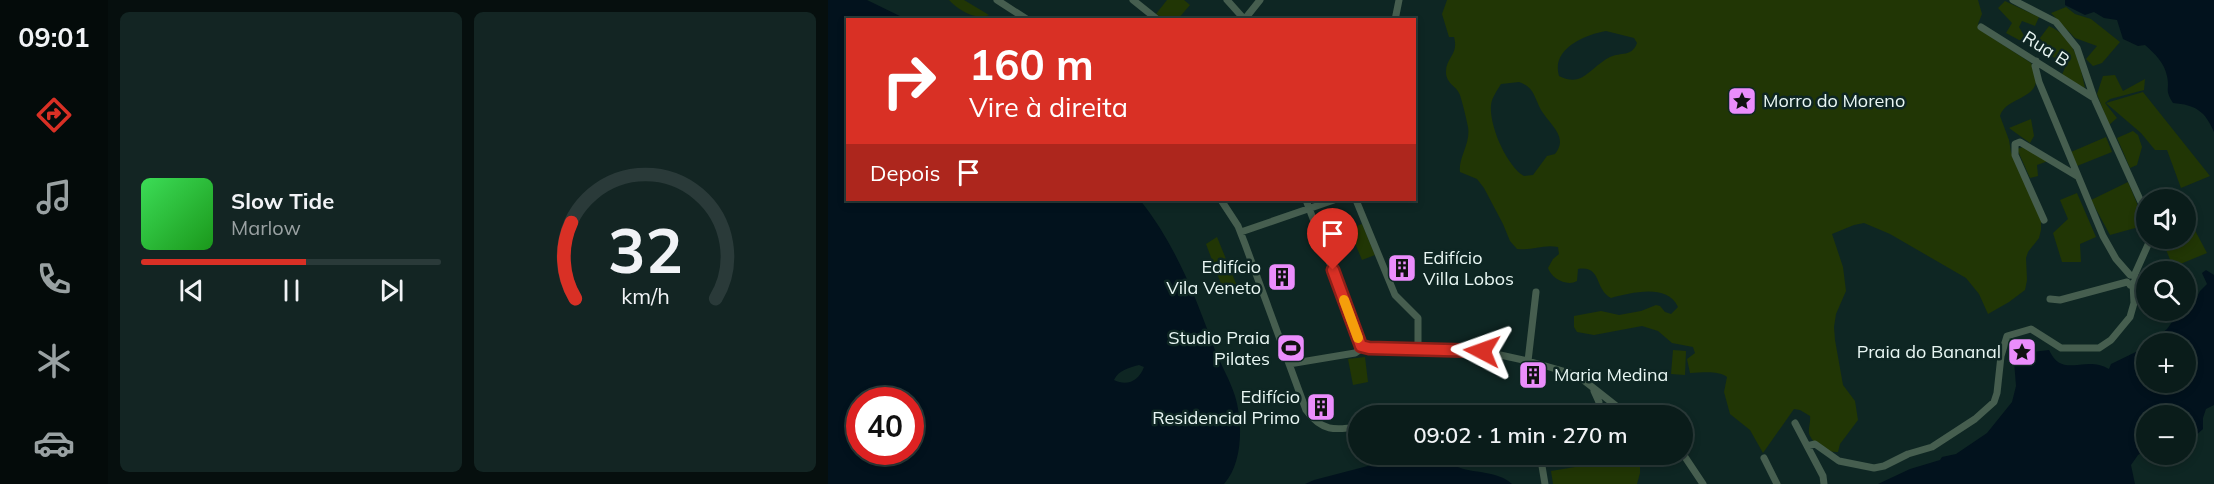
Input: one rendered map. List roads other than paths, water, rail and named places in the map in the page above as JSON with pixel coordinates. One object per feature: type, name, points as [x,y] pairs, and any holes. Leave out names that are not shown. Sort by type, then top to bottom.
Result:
[{"type":"street","points":[[998,0],[1025,18]]},
{"type":"street","points":[[1013,10],[1014,0]]},
{"type":"street","points":[[1133,0],[1156,18]]},
{"type":"street","points":[[1227,0],[1243,18]]},
{"type":"street","points":[[1245,18],[1260,0]]},
{"type":"street","points":[[1396,18],[1400,0]]},
{"type":"street","points":[[2013,0],[2049,17],[2063,29],[2080,56],[2094,98],[2136,191]]},
{"type":"street","name":"Rua B","points":[[1980,27],[2094,98]]},
{"type":"street","points":[[1807,446],[1815,444],[1833,458],[1847,464],[1874,468],[1884,466],[1908,454],[1928,448],[1971,422],[1994,402],[2001,356],[2005,339],[2009,335],[2031,329],[2064,349],[2099,348],[2111,340],[2130,317],[2134,303],[2131,279],[2109,248],[2039,82],[2035,71],[2036,61]]},
{"type":"street","points":[[2044,220],[2015,155],[2014,146],[2020,142],[2078,176]]},
{"type":"street","points":[[1222,201],[1241,232],[1303,404],[1316,422],[1329,429],[1348,428]]},
{"type":"street","points":[[1289,364],[1355,353],[1361,349],[1306,201]]},
{"type":"street","points":[[1241,232],[1331,201]]},
{"type":"street","points":[[1356,201],[1395,295],[1418,318],[1418,348]]},
{"type":"street","points":[[2050,299],[2060,300],[2131,279],[2146,249]]},
{"type":"street","points":[[1528,361],[1536,292]]},
{"type":"street","points":[[1361,346],[1482,351],[1528,361],[1573,373],[1615,405]]},
{"type":"street","points":[[1589,384],[1598,399],[1598,405]]},
{"type":"street","points":[[1796,423],[1823,477],[1824,484]]},
{"type":"street","points":[[1764,458],[1777,484]]},
{"type":"street","points":[[1542,465],[1545,484]]},
{"type":"street","points":[[1690,465],[1703,484]]},
{"type":"water","points":[[828,0],[867,0],[904,18],[846,18],[846,201],[1141,201],[1164,235],[1184,272],[1235,396],[1238,406],[1240,442],[1235,465],[1224,484],[828,484]],"holes":[[[1139,365],[1144,367],[1139,376],[1124,383],[1114,380],[1121,372]]]},
{"type":"water","points":[[2065,0],[2214,0],[2214,132],[2199,110],[2188,105],[2173,103],[2168,92],[2166,71],[2161,62],[2145,45],[2138,46],[2123,39],[2117,20],[2104,18],[2094,12],[2085,15],[2065,5]]},
{"type":"water","points":[[2206,270],[2214,275],[2214,405],[2206,409],[2203,429],[2196,435],[2196,405],[2136,405],[2136,458],[2131,465],[2135,484],[1878,484],[1910,469],[1956,454],[1987,433],[2012,402],[2016,386],[2014,361],[2031,352],[2049,350],[2061,364],[2091,364],[2109,369],[2111,364],[2136,352],[2136,393],[2196,393],[2196,333],[2162,333],[2173,321],[2196,321],[2196,299],[2207,284],[2202,273]]},
{"type":"water","points":[[1372,465],[1437,465],[1455,466],[1492,474],[1512,484],[1305,484]]},
{"type":"place","name":"Morro do Moreno","points":[[1742,101]]},
{"type":"place","name":"Edifício Villa Lobos","points":[[1402,268]]},
{"type":"place","name":"Edifício Vila Veneto","points":[[1282,277]]},
{"type":"place","name":"Studio Praia Pilates","points":[[1291,348]]},
{"type":"place","name":"Praia do Bananal","points":[[2022,352]]},
{"type":"place","name":"Maria Medina","points":[[1533,375]]},
{"type":"place","name":"Edifício Residencial Primo","points":[[1321,407]]}]
